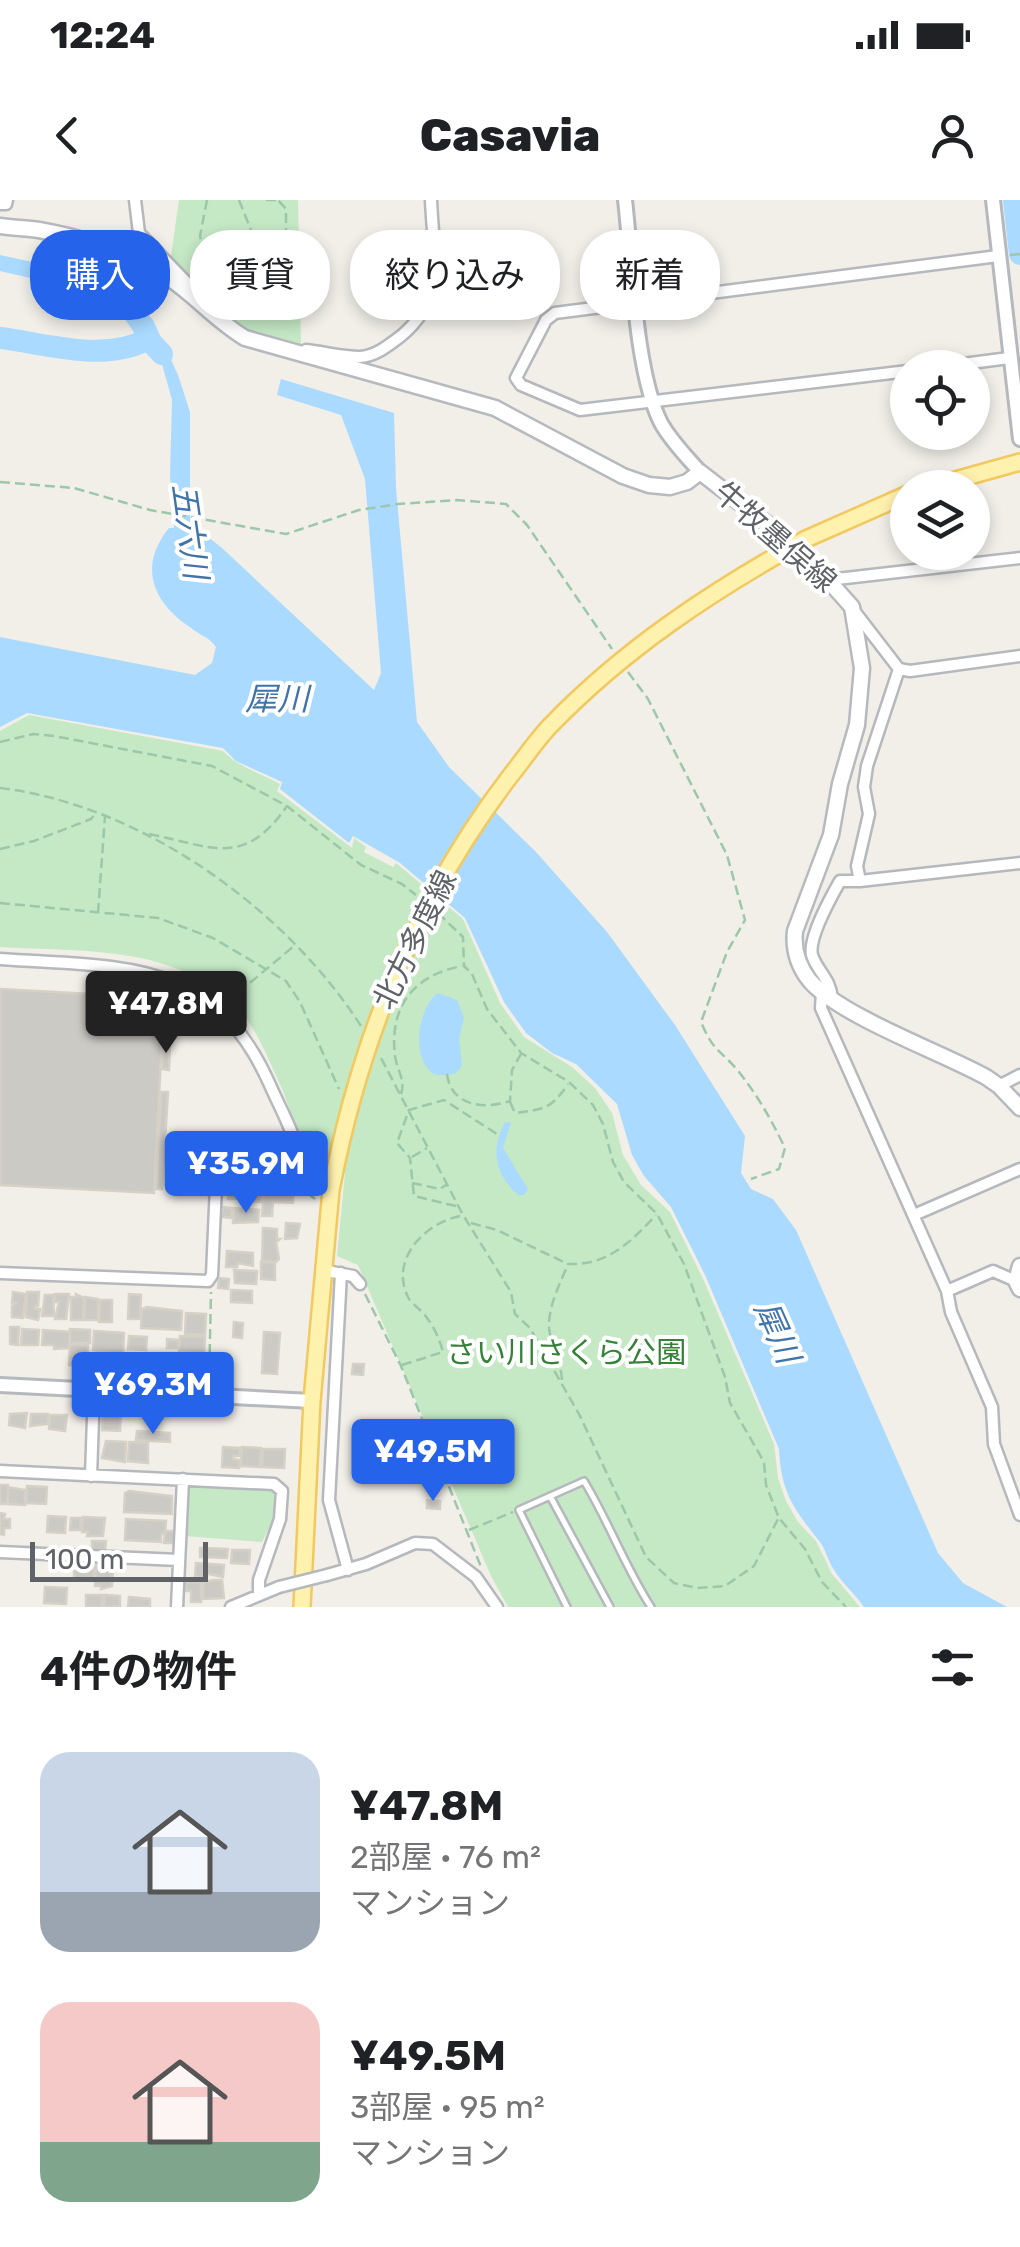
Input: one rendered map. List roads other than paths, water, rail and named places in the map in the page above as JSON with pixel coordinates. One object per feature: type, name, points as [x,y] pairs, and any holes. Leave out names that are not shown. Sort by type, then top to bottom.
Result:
[{"type":"main road","name":"牛牧墨俣線","points":[[0,226],[61,234],[128,257],[159,272],[190,296]]},
{"type":"main road","name":"牛牧墨俣線","points":[[219,320],[261,344],[495,408],[623,476],[649,485],[670,487],[700,472],[766,523],[828,580],[852,607],[862,668],[862,696],[831,835],[799,916],[793,946],[803,971],[827,995],[1000,1086],[1020,1108]]},
{"type":"main road","points":[[990,470],[1020,462]]},
{"type":"main road","name":"北方多度線","points":[[302,1607],[312,1401],[329,1198],[355,1080],[414,931],[479,816],[548,728],[633,650],[729,581],[806,539],[890,502]]},
{"type":"street","points":[[0,204],[7,200]]},
{"type":"street","points":[[135,200],[139,233],[190,285]]},
{"type":"street","points":[[261,344],[363,357],[383,350],[414,324],[428,307],[434,286],[431,200]]},
{"type":"street","points":[[626,200],[629,230]]},
{"type":"street","points":[[993,200],[1004,255],[1008,358],[1020,440]]},
{"type":"street","points":[[720,293],[1004,255]]},
{"type":"street","points":[[580,310],[556,312],[546,320],[516,378],[521,386],[580,410],[890,373]]},
{"type":"street","points":[[638,320],[653,404],[662,424],[700,472]]},
{"type":"street","points":[[990,360],[1008,358]]},
{"type":"street","points":[[828,580],[1020,558]]},
{"type":"street","points":[[852,607],[900,669],[910,671],[1020,656]]},
{"type":"street","points":[[860,881],[857,866],[869,814],[864,787],[867,766],[900,669]]},
{"type":"street","points":[[1020,862],[840,881],[812,942],[812,955],[825,974],[827,995],[821,1008],[947,1290],[951,1312],[992,1407],[994,1444],[1020,1515]]},
{"type":"street","points":[[0,959],[130,969],[179,982],[219,1010],[249,1042],[299,1156],[224,1176],[216,1185],[212,1275],[208,1281],[0,1273]]},
{"type":"street","points":[[1000,1086],[1020,1075]]},
{"type":"street","points":[[914,1215],[1020,1169]]},
{"type":"street","points":[[322,1270],[353,1276],[360,1284]]},
{"type":"street","points":[[947,1290],[993,1271],[1019,1278]]},
{"type":"street","points":[[341,1273],[329,1500],[348,1570]]},
{"type":"street","points":[[0,1385],[312,1401]]},
{"type":"street","points":[[92,1476],[94,1389]]},
{"type":"street","points":[[0,1471],[274,1484],[282,1491],[280,1519],[252,1599]]},
{"type":"street","points":[[178,1607],[182,1480]]},
{"type":"street","points":[[231,1607],[278,1587],[348,1570],[414,1542],[424,1542],[434,1544],[476,1577],[497,1607]]},
{"type":"street","points":[[0,1552],[179,1560]]},
{"type":"lane","points":[[567,1607],[518,1510],[584,1481],[651,1607]]},
{"type":"lane","points":[[550,1496],[610,1607]]},
{"type":"water","name":"犀川","points":[[0,255],[30,262],[30,278],[0,271]]},
{"type":"water","name":"犀川","points":[[124,320],[153,320],[190,412],[190,533],[208,537],[222,548],[374,690],[381,673],[365,479],[341,415],[277,395],[281,379],[394,413],[396,488],[417,722],[449,767],[536,852],[607,932],[675,1025],[745,1136],[741,1173],[751,1189],[773,1199],[796,1230],[938,1553],[963,1583],[1007,1607],[864,1607],[841,1579],[790,1500],[779,1449],[705,1275],[671,1207],[632,1155],[617,1104],[576,1064],[552,1053],[526,1033],[504,1002],[465,918],[400,863],[353,836],[349,843],[280,789],[282,782],[236,761],[223,748],[27,713],[0,727],[0,637],[195,675],[212,663],[216,647],[167,607],[154,583],[152,569],[159,542],[169,528],[174,528],[170,476],[172,400],[160,357],[140,348]]},
{"type":"water","points":[[438,993],[457,1000],[464,1018],[459,1039],[462,1066],[455,1074],[433,1073],[421,1053],[422,1019]]},
{"type":"water","points":[[505,1122],[511,1123],[503,1148],[528,1189],[524,1195],[510,1187],[497,1162],[497,1143]]},
{"type":"waterway","points":[[1014,200],[1020,254]]},
{"type":"waterway","name":"五六川","points":[[0,338],[94,351],[113,350],[148,339],[162,354]]},
{"type":"park label","name":"さい川さくら公園","points":[[566,1353]]}]
